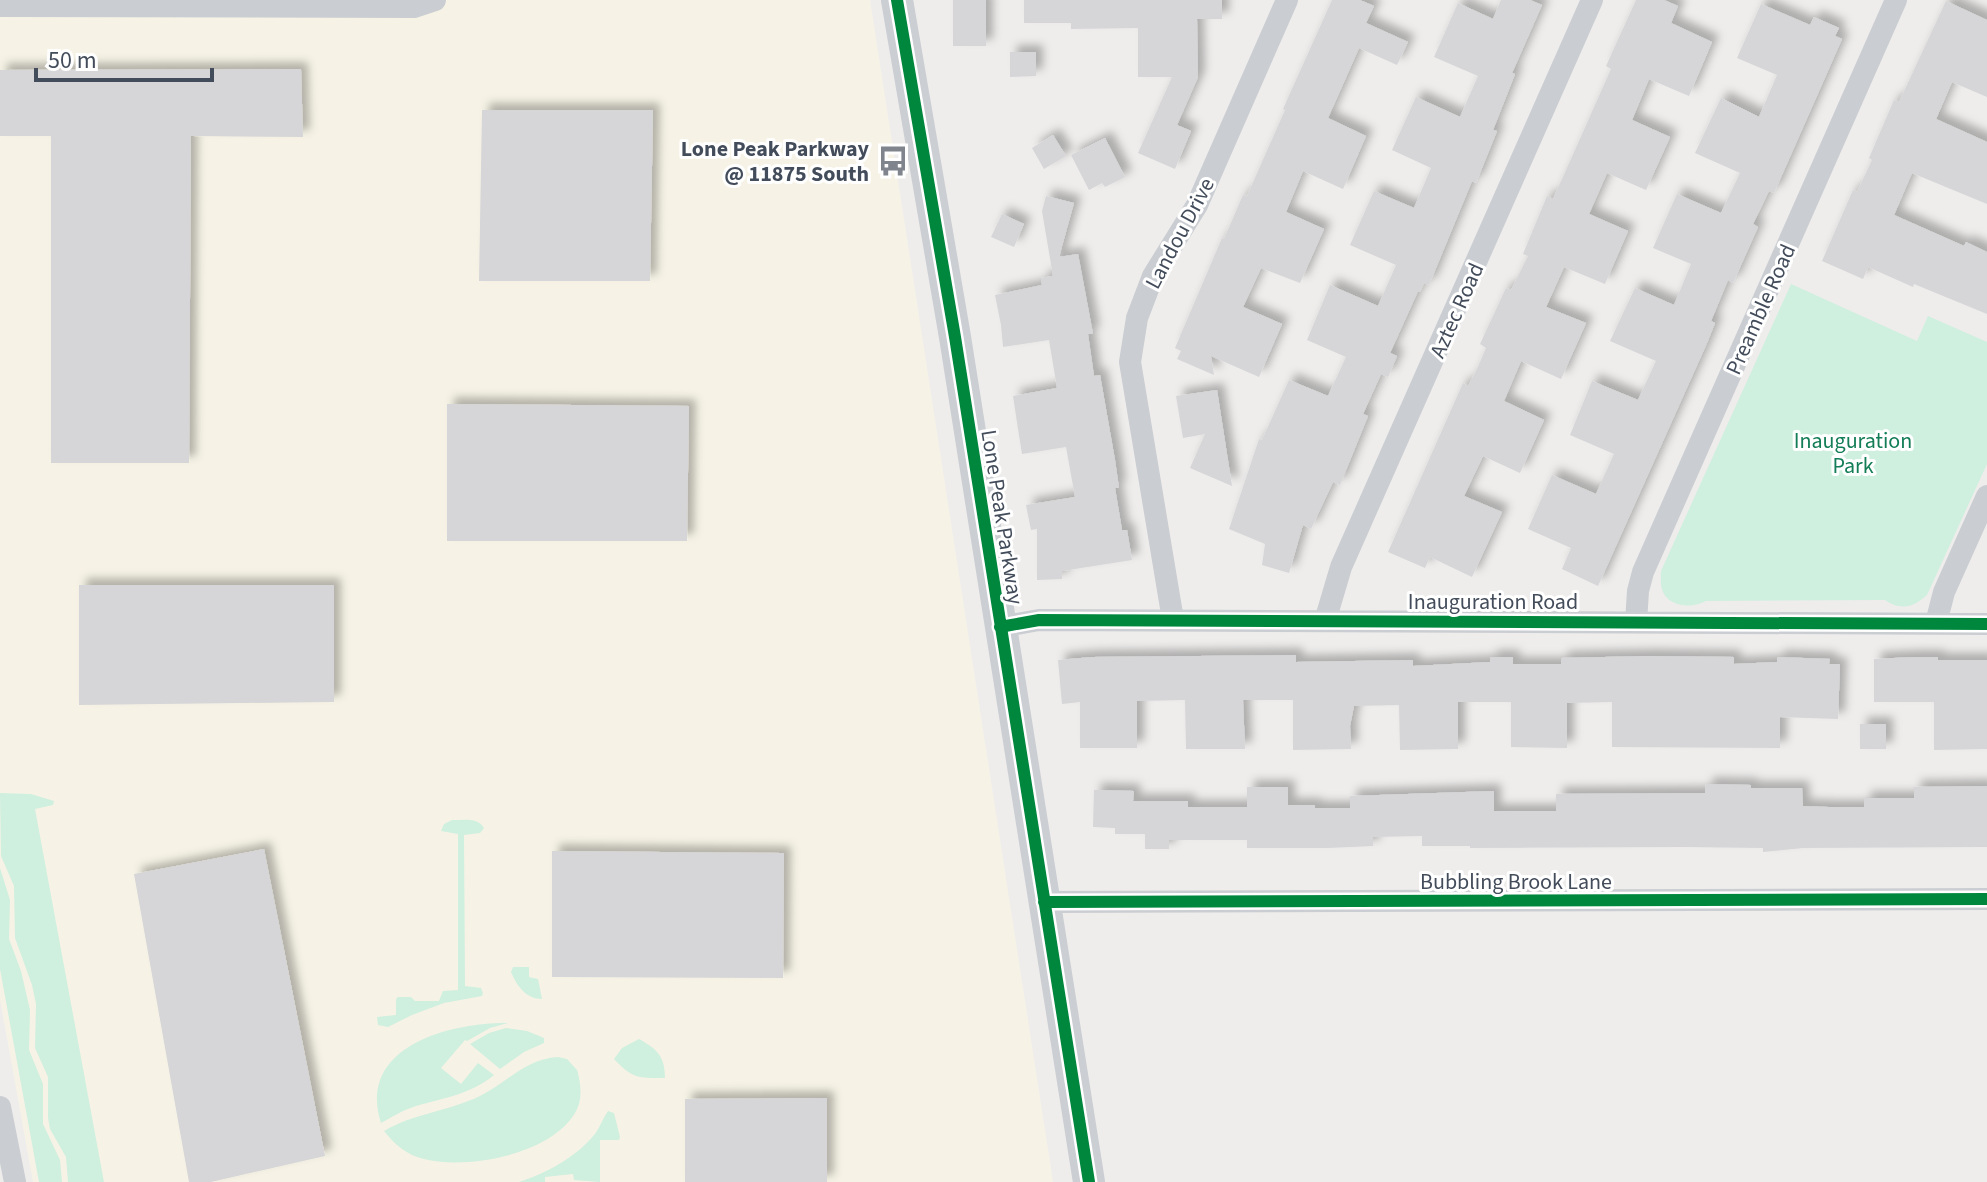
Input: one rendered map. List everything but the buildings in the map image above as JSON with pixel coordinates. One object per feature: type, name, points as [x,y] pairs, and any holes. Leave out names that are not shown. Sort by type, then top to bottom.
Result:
[{"type":"main road","name":"Lone Peak Parkway","points":[[897,0],[955,337],[1089,1182]]},
{"type":"street","points":[[0,6],[414,7],[435,0]]},
{"type":"street","name":"Landou Drive","points":[[1173,620],[1130,362],[1137,318],[1153,276],[1197,205],[1287,0]]},
{"type":"street","name":"Aztec Road","points":[[1325,621],[1341,567],[1592,0]]},
{"type":"street","name":"Preamble Road","points":[[1636,622],[1643,572],[1896,0]]},
{"type":"street","points":[[1936,623],[1944,592],[1987,496]]},
{"type":"street","name":"Inauguration Road","points":[[1000,627],[1039,620],[1987,624]]},
{"type":"street","name":"Bubbling Brook Lane","points":[[1044,902],[1987,899]]},
{"type":"street","points":[[0,1107],[15,1182]]},
{"type":"shaded area","points":[[0,0],[870,0],[1053,1182],[33,1182],[0,999]]},
{"type":"green space","name":"Inauguration Park","points":[[1791,284],[1917,341],[1928,316],[1987,342],[1987,464],[1927,595],[1912,605],[1896,606],[1885,600],[1706,601],[1683,605],[1671,601],[1662,590],[1661,571]]},
{"type":"green space","points":[[0,793],[31,794],[54,801],[53,805],[35,809],[104,1182],[68,1182],[66,1157],[50,1129],[48,1077],[35,1048],[36,1004],[15,938],[14,886],[1,856]]},
{"type":"green space","points":[[452,820],[474,821],[484,828],[480,833],[464,835],[465,986],[481,988],[482,996],[444,1003],[388,1027],[378,1025],[377,1017],[396,1015],[398,997],[439,1001],[443,991],[458,990],[458,834],[441,831],[444,824]]},
{"type":"green space","points":[[0,868],[10,900],[9,939],[21,971],[30,1010],[29,1050],[43,1084],[43,1124],[60,1160],[62,1182],[39,1182],[0,969]]},
{"type":"green space","points":[[513,967],[529,967],[529,977],[538,979],[542,999],[531,997],[523,991],[511,972]]},
{"type":"green space","points":[[508,1023],[465,1040],[441,1068],[461,1084],[478,1063],[494,1075],[467,1091],[411,1108],[381,1123],[377,1097],[382,1075],[395,1057],[437,1034],[461,1027]]},
{"type":"green space","points":[[506,1028],[527,1031],[544,1038],[544,1043],[524,1052],[500,1069],[470,1044]]},
{"type":"green space","points":[[639,1039],[659,1054],[665,1078],[636,1076],[614,1059],[622,1048]]},
{"type":"green space","points":[[558,1057],[567,1059],[577,1070],[580,1081],[578,1108],[563,1127],[527,1149],[484,1160],[442,1162],[407,1152],[384,1131],[480,1096],[536,1062]]},
{"type":"green space","points":[[608,1111],[614,1113],[620,1137],[619,1140],[600,1140],[600,1182],[574,1180],[573,1174],[545,1177],[545,1182],[519,1182],[550,1169],[579,1150],[595,1134]]},
{"type":"cycle path","points":[[897,0],[955,337],[1089,1182]]},
{"type":"cycle path","points":[[1000,627],[1039,620],[1987,624]]},
{"type":"cycle path","points":[[1044,902],[1987,899]]},
{"type":"place","name":"Lone Peak Parkway @ 11875 South","points":[[893,161]]}]
